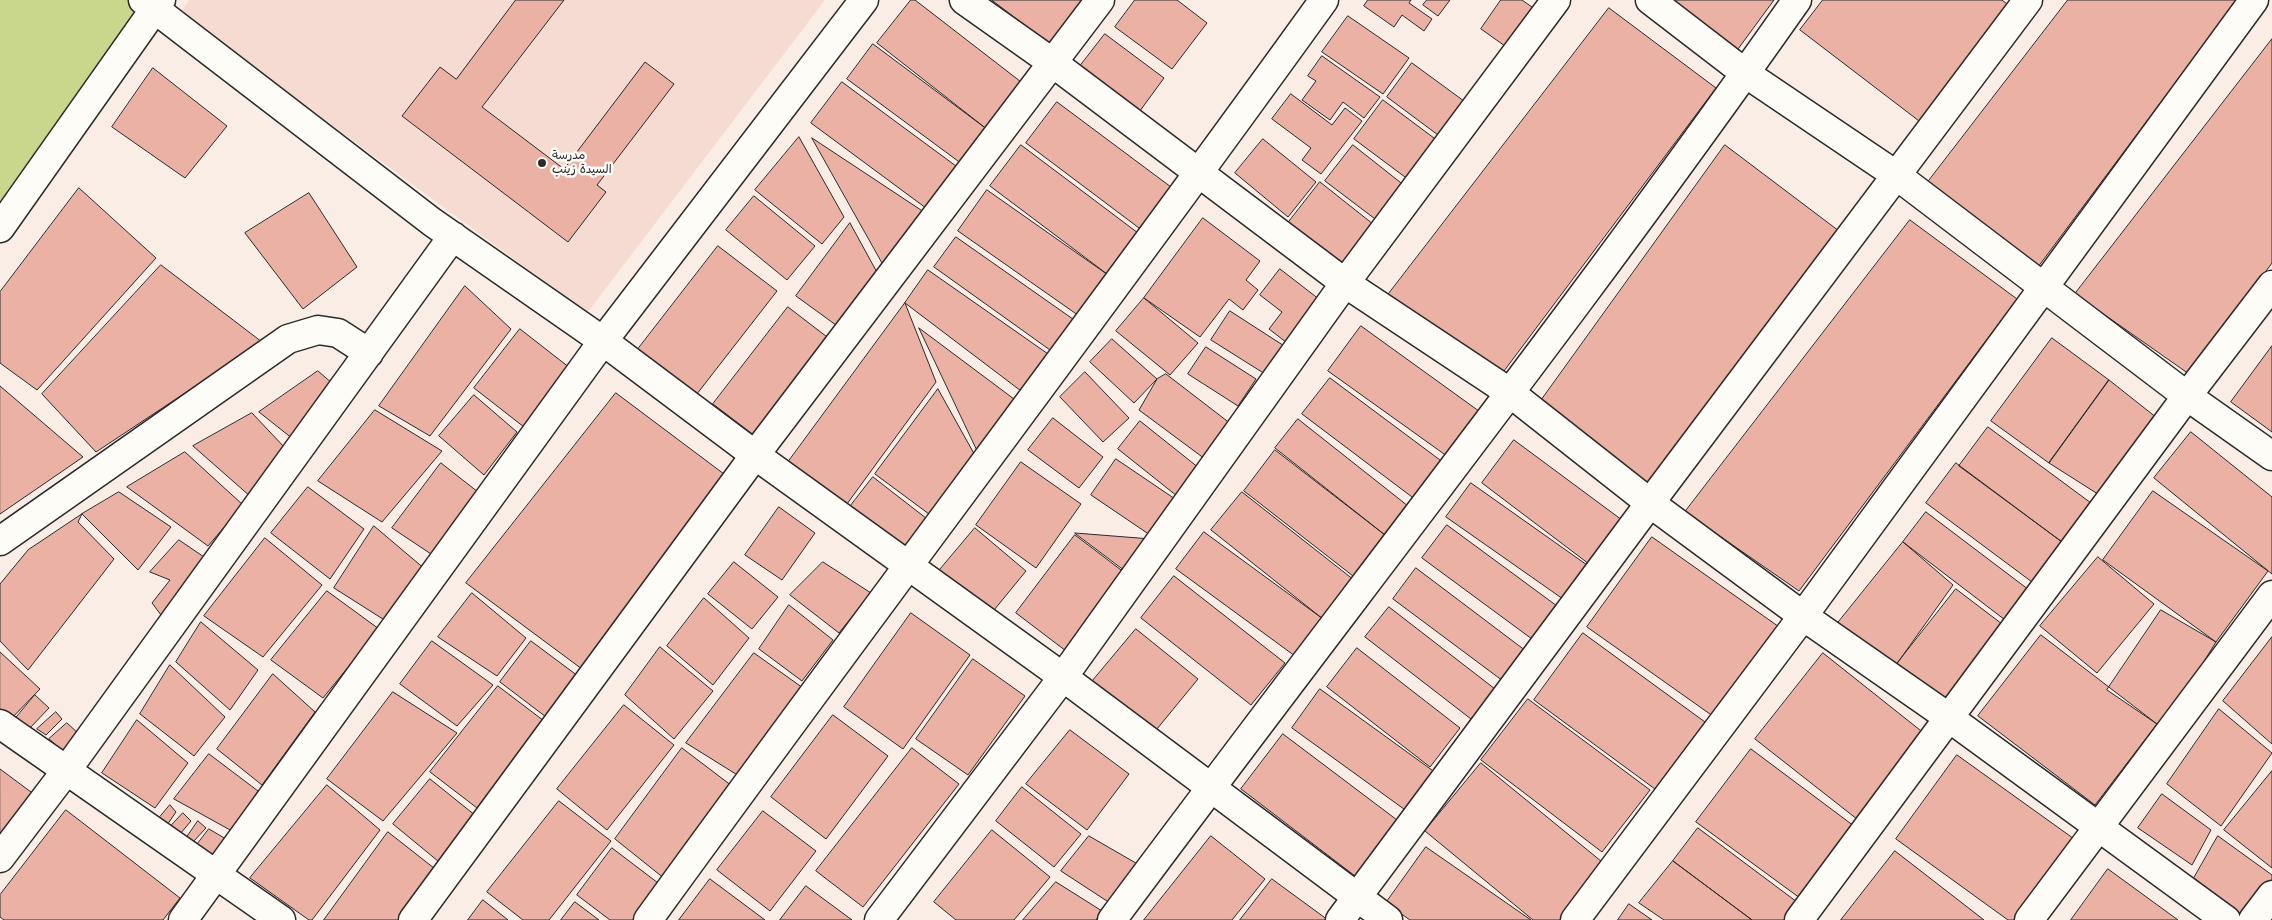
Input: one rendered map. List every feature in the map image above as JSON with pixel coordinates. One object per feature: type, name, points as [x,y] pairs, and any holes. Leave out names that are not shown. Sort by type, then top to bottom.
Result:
[{"type":"street","points":[[182,920],[603,341],[864,0]]},
{"type":"street","points":[[964,0],[1053,63],[1345,283],[1509,392],[1650,503],[2226,920]]},
{"type":"street","points":[[413,920],[755,455],[1100,0]]},
{"type":"street","points":[[648,920],[907,564],[1199,173],[1324,0]]},
{"type":"street","points":[[879,920],[1063,677],[1345,283],[1556,0]]},
{"type":"street","points":[[1650,0],[1746,73],[1896,175],[2187,396],[2272,456]]},
{"type":"street","points":[[1112,920],[1509,392],[1746,73],[1797,0]]},
{"type":"street","points":[[1340,920],[2028,0]]},
{"type":"street","points":[[1575,920],[1804,616],[2254,0]]},
{"type":"street","points":[[0,228],[153,3],[453,236],[603,341],[755,455],[1063,677],[1388,920]]},
{"type":"street","points":[[0,858],[66,771],[453,236]]},
{"type":"street","points":[[1799,920],[2187,396],[2272,285]]},
{"type":"street","points":[[0,541],[288,340],[318,330],[338,333],[369,353]]},
{"type":"street","points":[[2029,920],[2272,595]]},
{"type":"street","points":[[0,724],[281,920]]},
{"type":"street","points":[[2253,920],[2272,896]]},
{"type":"shaded area","name":"مدرسة السيدة زينب","points":[[189,0],[825,0],[587,313],[180,13]]},
{"type":"green space","points":[[0,0],[143,0],[155,9],[0,223]]},
{"type":"building","points":[[516,0],[564,0],[482,107],[564,169],[645,62],[674,84],[597,185],[606,192],[568,242],[402,116],[440,67],[456,79]]},
{"type":"building","points":[[911,0],[915,0],[1025,85],[988,130],[877,43]]},
{"type":"building","points":[[992,0],[1091,0],[1061,52]]},
{"type":"building","points":[[1135,0],[1177,0],[1207,23],[1172,69],[1115,27]]},
{"type":"building","points":[[1368,0],[1411,0],[1409,3],[1432,19],[1424,31],[1402,15],[1394,27],[1364,6]]},
{"type":"building","points":[[1427,0],[1450,0],[1438,16],[1423,5]]},
{"type":"building","points":[[1501,0],[1522,0],[1539,12],[1512,51],[1481,29]]},
{"type":"building","points":[[1667,0],[1774,0],[1738,49]]},
{"type":"building","points":[[1823,0],[2002,0],[2012,8],[1923,124],[1800,30]]},
{"type":"building","points":[[2068,0],[2237,0],[2035,271],[1921,191]]},
{"type":"building","points":[[1609,8],[1716,88],[1498,379],[1384,300]]},
{"type":"building","points":[[1348,16],[1409,58],[1383,94],[1322,52]]},
{"type":"building","points":[[1105,34],[1164,78],[1134,119],[1074,74]]},
{"type":"building","points":[[2272,39],[2272,263],[2189,374],[2075,294]]},
{"type":"building","points":[[873,44],[988,130],[962,164],[847,79]]},
{"type":"building","points":[[1322,56],[1380,97],[1364,118],[1343,102],[1330,120],[1302,100],[1316,81],[1308,76]]},
{"type":"building","points":[[1412,63],[1468,104],[1442,138],[1387,97]]},
{"type":"building","points":[[153,68],[227,126],[185,178],[112,127]]},
{"type":"building","points":[[842,82],[960,169],[930,211],[811,123]]},
{"type":"building","points":[[1291,94],[1332,125],[1345,108],[1362,121],[1321,174],[1302,160],[1311,148],[1272,119]]},
{"type":"building","points":[[1383,100],[1442,144],[1413,183],[1354,139]]},
{"type":"building","points":[[1057,102],[1175,190],[1143,231],[1026,143]]},
{"type":"building","points":[[799,137],[844,217],[822,244],[755,190]]},
{"type":"building","points":[[812,138],[927,214],[888,273]]},
{"type":"building","points":[[1263,139],[1316,182],[1288,217],[1235,173]]},
{"type":"building","points":[[1021,145],[1142,236],[1111,277],[990,186]]},
{"type":"building","points":[[1353,145],[1410,190],[1383,225],[1325,181]]},
{"type":"building","points":[[1725,145],[1839,231],[1649,489],[1535,409]]},
{"type":"building","points":[[1320,182],[1378,228],[1345,269],[1288,223]]},
{"type":"building","points":[[79,188],[156,258],[37,390],[0,363],[0,292]]},
{"type":"building","points":[[987,190],[1111,277],[1082,318],[958,231]]},
{"type":"building","points":[[309,193],[357,267],[303,309],[245,233]]},
{"type":"building","points":[[754,196],[815,246],[787,280],[726,230]]},
{"type":"building","points":[[1203,218],[1260,261],[1246,280],[1258,290],[1243,310],[1229,299],[1200,337],[1144,298]]},
{"type":"building","points":[[1910,220],[2017,299],[1799,591],[1685,512]]},
{"type":"building","points":[[850,223],[879,276],[840,328],[796,296]]},
{"type":"building","points":[[956,237],[1080,324],[1057,355],[934,267]]},
{"type":"building","points":[[718,246],[777,291],[693,399],[635,353]]},
{"type":"building","points":[[161,265],[262,342],[96,452],[42,394]]},
{"type":"building","points":[[1280,269],[1324,303],[1291,346],[1269,329],[1282,312],[1260,295]]},
{"type":"building","points":[[928,270],[1051,356],[1025,394],[905,303]]},
{"type":"building","points":[[465,286],[511,329],[430,436],[379,406]]},
{"type":"building","points":[[1144,298],[1198,343],[1170,375],[1116,331]]},
{"type":"building","points":[[905,303],[936,382],[844,508],[786,465]]},
{"type":"building","points":[[788,307],[831,340],[755,436],[713,404]]},
{"type":"building","points":[[1230,311],[1292,351],[1273,379],[1211,340]]},
{"type":"building","points":[[1361,326],[1483,414],[1451,459],[1328,371]]},
{"type":"building","points":[[919,328],[1018,402],[979,454]]},
{"type":"building","points":[[520,329],[570,368],[524,427],[474,388]]},
{"type":"building","points":[[2052,338],[2109,380],[2049,463],[1991,421]]},
{"type":"building","points":[[1112,339],[1157,379],[1134,403],[1090,362]]},
{"type":"building","points":[[2272,346],[2272,432],[2231,402]]},
{"type":"building","points":[[1206,347],[1256,379],[1238,406],[1188,374]]},
{"type":"building","points":[[318,371],[333,384],[293,439],[259,412]]},
{"type":"building","points":[[1085,372],[1129,418],[1103,442],[1060,397]]},
{"type":"building","points":[[1166,374],[1231,424],[1205,459],[1139,410],[1157,379]]},
{"type":"building","points":[[1330,378],[1444,463],[1416,500],[1302,414]]},
{"type":"building","points":[[2109,380],[2157,418],[2101,496],[2049,463]]},
{"type":"building","points":[[0,386],[83,457],[0,514]]},
{"type":"building","points":[[938,389],[977,459],[933,517],[875,474]]},
{"type":"building","points":[[616,393],[728,477],[586,672],[466,583]]},
{"type":"building","points":[[474,395],[517,432],[484,475],[439,436]]},
{"type":"building","points":[[375,410],[442,451],[382,522],[318,481]]},
{"type":"building","points":[[252,413],[286,449],[251,497],[193,446]]},
{"type":"building","points":[[1053,418],[1103,457],[1079,488],[1028,450]]},
{"type":"building","points":[[1298,419],[1408,506],[1385,535],[1275,448]]},
{"type":"building","points":[[1140,421],[1199,468],[1177,496],[1118,449]]},
{"type":"building","points":[[1988,427],[2091,503],[2062,542],[1959,466]]},
{"type":"building","points":[[2191,432],[2272,497],[2272,574],[2154,478]]},
{"type":"building","points":[[1514,440],[1626,523],[1593,567],[1482,483]]},
{"type":"building","points":[[1275,450],[1385,535],[1353,576],[1244,491]]},
{"type":"building","points":[[185,452],[243,505],[208,546],[127,487]]},
{"type":"building","points":[[1116,459],[1178,501],[1153,537],[1091,495]]},
{"type":"building","points":[[1021,462],[1081,504],[1036,568],[976,525]]},
{"type":"building","points":[[441,463],[478,492],[431,554],[392,528]]},
{"type":"building","points":[[1956,463],[2062,542],[2032,582],[1926,503]]},
{"type":"building","points":[[873,477],[931,522],[907,552],[849,508]]},
{"type":"building","points":[[1471,483],[1587,565],[1563,599],[1446,517]]},
{"type":"building","points":[[308,487],[364,529],[330,579],[271,533]]},
{"type":"building","points":[[2153,491],[2268,571],[2216,642],[2103,560]]},
{"type":"building","points":[[119,492],[171,527],[138,570],[82,514]]},
{"type":"building","points":[[1242,492],[1354,580],[1323,619],[1211,530]]},
{"type":"building","points":[[779,507],[815,533],[782,580],[745,555]]},
{"type":"building","points":[[1926,512],[2033,593],[2009,623],[1903,542]]},
{"type":"building","points":[[82,514],[78,522],[114,559],[28,670],[0,641],[0,584],[28,550]]},
{"type":"building","points":[[1447,525],[1557,606],[1532,639],[1422,558]]},
{"type":"building","points":[[374,526],[426,570],[386,621],[334,588]]},
{"type":"building","points":[[975,528],[1026,571],[990,615],[938,572]]},
{"type":"building","points":[[1204,532],[1323,619],[1295,656],[1176,569]]},
{"type":"building","points":[[1075,533],[1151,539],[1127,572]]},
{"type":"building","points":[[1075,535],[1125,573],[1066,651],[1016,613]]},
{"type":"building","points":[[1652,537],[1782,629],[1717,719],[1587,627]]},
{"type":"building","points":[[265,538],[322,585],[263,657],[204,616]]},
{"type":"building","points":[[179,540],[204,557],[164,619],[152,603],[170,580],[150,572]]},
{"type":"building","points":[[1903,542],[1953,585],[1896,665],[1837,624]]},
{"type":"building","points":[[2098,557],[2154,604],[2097,673],[2040,626]]},
{"type":"building","points":[[734,562],[778,597],[752,629],[708,594]]},
{"type":"building","points":[[823,562],[871,593],[839,633],[790,595]]},
{"type":"building","points":[[1416,568],[1526,651],[1503,681],[1393,599]]},
{"type":"building","points":[[1174,576],[1285,663],[1251,705],[1141,618]]},
{"type":"building","points":[[1956,589],[2006,627],[1947,705],[1896,665]]},
{"type":"building","points":[[327,591],[379,629],[323,698],[271,660]]},
{"type":"building","points":[[472,593],[526,638],[497,676],[438,637]]},
{"type":"building","points":[[704,598],[749,638],[713,685],[667,646]]},
{"type":"building","points":[[789,605],[833,640],[802,681],[759,649]]},
{"type":"building","points":[[1389,607],[1495,689],[1471,719],[1365,637]]},
{"type":"building","points":[[2161,610],[2216,642],[2164,726],[2157,724],[2107,690]]},
{"type":"building","points":[[911,613],[970,655],[903,749],[844,707]]},
{"type":"building","points":[[201,622],[258,670],[230,710],[176,662]]},
{"type":"building","points":[[1136,629],[1198,679],[1152,735],[1090,684]]},
{"type":"building","points":[[1583,633],[1705,722],[1655,789],[1534,700]]},
{"type":"building","points":[[2041,635],[2157,724],[2095,805],[1978,716]]},
{"type":"building","points":[[2272,637],[2272,744],[2223,701]]},
{"type":"building","points":[[432,641],[493,685],[457,726],[400,684]]},
{"type":"building","points":[[531,641],[582,679],[550,720],[500,682]]},
{"type":"building","points":[[660,647],[713,691],[674,739],[625,695]]},
{"type":"building","points":[[1357,648],[1460,728],[1430,767],[1327,687]]},
{"type":"building","points":[[0,652],[40,689],[5,725],[0,720]]},
{"type":"building","points":[[754,653],[803,688],[739,776],[686,743]]},
{"type":"building","points":[[1823,653],[1930,738],[1862,823],[1755,739]]},
{"type":"building","points":[[973,659],[1025,696],[968,775],[916,739]]},
{"type":"building","points":[[170,665],[225,717],[194,756],[140,714]]},
{"type":"building","points":[[273,674],[315,712],[262,785],[217,749]]},
{"type":"building","points":[[498,686],[548,724],[481,811],[430,772]]},
{"type":"building","points":[[1320,689],[1436,773],[1408,812],[1292,728]]},
{"type":"building","points":[[393,692],[457,733],[383,821],[327,779]]},
{"type":"building","points":[[35,695],[49,708],[29,729],[15,719]]},
{"type":"building","points":[[1528,699],[1650,790],[1602,852],[1481,760]]},
{"type":"building","points":[[624,705],[674,745],[607,830],[557,789]]},
{"type":"building","points":[[2219,709],[2272,753],[2221,826],[2167,784]]},
{"type":"building","points":[[56,712],[62,719],[46,735],[37,729]]},
{"type":"building","points":[[833,715],[888,756],[826,839],[771,797]]},
{"type":"building","points":[[137,720],[188,763],[155,808],[102,773]]},
{"type":"building","points":[[67,723],[79,734],[63,751],[49,739]]},
{"type":"building","points":[[1070,730],[1129,774],[1087,830],[1026,784]]},
{"type":"building","points":[[1283,734],[1401,823],[1359,879],[1241,789]]},
{"type":"building","points":[[682,748],[732,786],[665,879],[615,839]]},
{"type":"building","points":[[912,748],[959,784],[863,907],[816,871]]},
{"type":"building","points":[[1751,749],[1858,829],[1804,901],[1696,822]]},
{"type":"building","points":[[209,754],[258,791],[232,831],[174,799]]},
{"type":"building","points":[[1957,755],[2077,841],[2020,920],[2008,920],[1896,839]]},
{"type":"building","points":[[1481,763],[1607,866],[1562,920],[1533,920],[1425,831]]},
{"type":"building","points":[[0,769],[35,795],[0,840]]},
{"type":"building","points":[[2272,771],[2272,868],[2224,830]]},
{"type":"building","points":[[430,779],[481,820],[444,866],[393,824]]},
{"type":"building","points":[[327,785],[380,830],[312,920],[309,920],[250,878]]},
{"type":"building","points":[[1022,787],[1081,834],[1054,867],[996,821]]},
{"type":"building","points":[[2162,794],[2211,830],[2192,865],[2138,828]]},
{"type":"building","points":[[559,801],[611,841],[549,920],[523,920],[487,892]]},
{"type":"building","points":[[170,805],[176,812],[167,825],[160,817]]},
{"type":"building","points":[[66,810],[180,898],[163,920],[4,920],[0,917],[0,895]]},
{"type":"building","points":[[763,811],[816,851],[770,911],[717,870]]},
{"type":"building","points":[[183,813],[191,821],[180,834],[171,826]]},
{"type":"building","points":[[198,821],[206,828],[193,842],[187,837]]},
{"type":"building","points":[[1698,828],[1801,905],[1789,920],[1752,920],[1673,861]]},
{"type":"building","points":[[209,829],[226,839],[210,858],[196,846]]},
{"type":"building","points":[[992,830],[1050,877],[1014,920],[956,920],[934,902]]},
{"type":"building","points":[[388,832],[439,872],[404,920],[324,920]]},
{"type":"building","points":[[1089,836],[1141,866],[1113,905],[1061,871]]},
{"type":"building","points":[[1211,836],[1265,879],[1232,920],[1144,920]]},
{"type":"building","points":[[2218,836],[2272,875],[2272,885],[2246,920],[2194,878]]},
{"type":"building","points":[[1426,847],[1531,920],[1410,920],[1386,903]]},
{"type":"building","points":[[612,848],[662,886],[636,920],[610,920],[577,895]]},
{"type":"building","points":[[1895,851],[1984,920],[1841,920]]},
{"type":"building","points":[[1673,861],[1752,920],[1664,920],[1639,903]]},
{"type":"building","points":[[2108,869],[2178,920],[2071,920]]},
{"type":"building","points":[[710,879],[765,920],[679,920]]},
{"type":"building","points":[[1272,879],[1328,920],[1240,920]]},
{"type":"building","points":[[1056,882],[1102,911],[1096,920],[1023,920]]},
{"type":"building","points":[[806,886],[852,920],[780,920]]},
{"type":"building","points":[[483,900],[508,920],[468,920]]},
{"type":"building","points":[[575,902],[599,920],[561,920]]},
{"type":"building","points":[[1629,904],[1652,920],[1618,920]]},
{"type":"place","name":"مدرسة السيدة زينب","points":[[542,163]]}]
